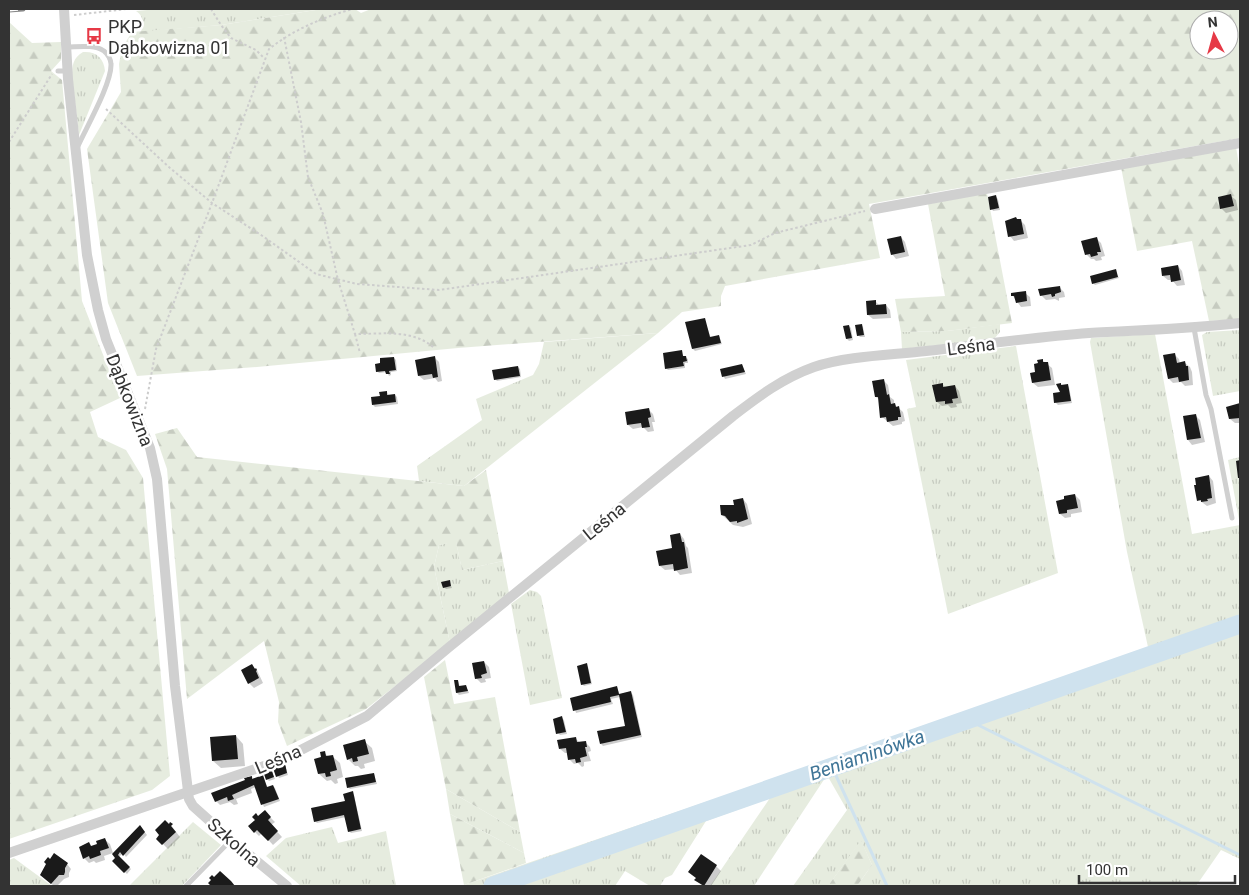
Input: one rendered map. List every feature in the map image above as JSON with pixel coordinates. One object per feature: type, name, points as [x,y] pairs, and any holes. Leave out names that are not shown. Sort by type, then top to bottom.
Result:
[{"type":"street","name":"Dąbkowizna","points":[[64,12],[66,47],[63,71],[77,149],[87,256],[106,340],[142,424],[157,479],[175,686],[188,792]]},
{"type":"street","points":[[875,209],[1240,143]]},
{"type":"street","name":"Leśna","points":[[9,853],[267,765],[295,753],[366,716],[733,416],[765,391],[794,375],[816,367],[849,360],[1017,340],[1089,333],[1194,328],[1240,323]]},
{"type":"street","name":"Szkolna","points":[[188,792],[193,806],[287,886]]},
{"type":"lane","points":[[66,47],[92,48],[104,52],[108,55],[111,64],[108,81],[77,149]]},
{"type":"lane","points":[[1194,328],[1232,518]]},
{"type":"lane","points":[[186,886],[231,840]]},
{"type":"path","points":[[64,12],[126,9]]},
{"type":"path","points":[[211,9],[231,38],[256,50],[265,59]]},
{"type":"path","points":[[142,424],[156,349],[269,49],[284,37],[331,15],[353,9]]},
{"type":"path","points":[[284,37],[302,122],[308,177],[323,214],[338,280],[360,354]]},
{"type":"path","points":[[9,142],[52,74],[63,71]]},
{"type":"path","points":[[98,102],[170,168],[212,203],[316,274],[357,284],[439,290],[751,245],[775,233],[875,209]]},
{"type":"path","points":[[355,334],[410,335],[420,338],[433,346]]},
{"type":"green space","points":[[158,9],[322,9],[221,25],[141,32],[142,20],[136,11]]},
{"type":"green space","points":[[322,9],[355,9],[361,13],[371,9],[1240,9],[1240,138],[869,204],[880,258],[725,286],[721,296],[721,306],[682,312],[658,333],[458,348],[137,376],[108,303],[87,149],[121,92],[119,64],[122,48],[132,32],[221,25]]},
{"type":"green space","points":[[9,22],[32,43],[61,42],[61,60],[51,71],[62,80],[82,301],[120,398],[90,412],[98,437],[126,450],[143,478],[170,776],[152,790],[9,839]]},
{"type":"green space","points":[[83,52],[98,56],[103,62],[105,71],[79,135],[72,72],[75,59]]},
{"type":"green space","points":[[1236,147],[1240,171],[1240,319],[1209,321],[1192,241],[1137,251],[1121,167]]},
{"type":"green space","points":[[987,193],[1012,323],[947,331],[901,332],[895,299],[945,296],[928,204]]},
{"type":"green space","points":[[1000,324],[1000,332],[994,339],[902,349],[901,332],[947,331]]},
{"type":"green space","points":[[1240,330],[1240,391],[1213,396],[1202,335],[1207,332]]},
{"type":"green space","points":[[658,333],[464,486],[419,481],[417,466],[482,420],[476,399],[533,375],[539,364],[544,342]]},
{"type":"green space","points":[[1155,334],[1192,534],[1240,525],[1240,859],[1221,850],[1196,886],[857,886],[872,865],[861,841],[828,886],[793,886],[847,810],[827,775],[754,886],[710,886],[770,798],[706,821],[672,875],[665,878],[660,886],[650,886],[625,871],[615,886],[461,886],[1148,647],[1127,552],[1090,342],[1091,338]]},
{"type":"green space","points":[[1016,346],[1058,573],[948,614],[907,409],[916,407],[906,360]]},
{"type":"green space","points":[[177,428],[197,457],[464,486],[486,470],[503,561],[462,570],[456,542],[439,545],[434,567],[450,643],[366,709],[287,746],[278,722],[279,702],[264,641],[187,699],[167,469],[155,434]]},
{"type":"green space","points":[[1240,457],[1240,525],[1228,460]]},
{"type":"green space","points":[[456,541],[462,570],[503,561],[509,593],[450,643],[434,567],[439,545]]},
{"type":"green space","points":[[530,590],[537,592],[541,596],[562,698],[530,705],[511,604]]},
{"type":"green space","points":[[445,660],[454,704],[495,697],[520,832],[446,789],[424,677]]},
{"type":"green space","points":[[446,789],[520,832],[524,853],[450,814]]},
{"type":"green space","points":[[450,814],[524,853],[526,863],[464,885]]},
{"type":"green space","points":[[193,822],[221,845],[182,886],[129,886]]},
{"type":"green space","points":[[332,827],[338,843],[386,831],[396,886],[301,886],[266,856],[286,838]]},
{"type":"green space","points":[[861,840],[872,865],[857,886],[828,886]]},
{"type":"green space","points":[[14,858],[52,886],[9,886],[9,860]]},
{"type":"building","points":[[1231,194],[1234,206],[1220,209],[1218,197]]},
{"type":"building","points":[[996,195],[999,208],[990,210],[988,197]]},
{"type":"building","points":[[1016,217],[1021,219],[1024,234],[1008,237],[1005,221]]},
{"type":"building","points":[[901,236],[905,252],[891,255],[887,239]]},
{"type":"building","points":[[1097,237],[1101,252],[1097,252],[1098,255],[1091,257],[1090,254],[1085,255],[1081,241]]},
{"type":"building","points":[[1178,265],[1181,280],[1171,282],[1170,275],[1162,276],[1161,268]]},
{"type":"building","points":[[1116,269],[1118,277],[1092,284],[1090,276]]},
{"type":"building","points":[[1060,286],[1061,292],[1055,294],[1055,296],[1052,297],[1051,294],[1040,296],[1038,289]]},
{"type":"building","points":[[1026,291],[1027,301],[1016,303],[1014,296],[1011,296],[1011,293]]},
{"type":"building","points":[[876,300],[876,305],[886,304],[887,314],[867,315],[866,301]]},
{"type":"building","points":[[705,318],[710,337],[719,335],[721,343],[692,349],[685,322]]},
{"type":"building","points":[[862,324],[864,335],[857,336],[855,325]]},
{"type":"building","points":[[849,325],[852,338],[846,339],[843,326]]},
{"type":"building","points":[[682,350],[683,356],[686,356],[687,361],[683,362],[684,366],[665,369],[663,353]]},
{"type":"building","points":[[1175,353],[1177,363],[1185,361],[1186,366],[1188,366],[1189,380],[1179,382],[1178,377],[1168,379],[1163,355]]},
{"type":"building","points":[[435,356],[438,377],[433,378],[432,374],[418,376],[415,360]]},
{"type":"building","points":[[394,357],[396,370],[389,371],[390,374],[386,374],[385,371],[376,372],[375,364],[380,363],[380,358]]},
{"type":"building","points":[[1043,359],[1043,362],[1048,362],[1051,380],[1032,383],[1030,373],[1035,372],[1034,364],[1038,363],[1037,360]]},
{"type":"building","points":[[742,364],[745,372],[722,377],[720,369]]},
{"type":"building","points":[[518,366],[520,376],[494,380],[492,370]]},
{"type":"building","points":[[884,379],[891,404],[895,403],[896,407],[899,406],[901,417],[898,417],[898,420],[887,422],[886,417],[880,418],[878,397],[875,397],[872,381]]},
{"type":"building","points":[[943,383],[943,387],[955,385],[958,398],[952,399],[953,403],[945,404],[945,401],[936,402],[932,385]]},
{"type":"building","points":[[1061,383],[1061,385],[1068,384],[1071,401],[1054,403],[1053,393],[1060,392],[1056,384]]},
{"type":"building","points":[[387,391],[387,395],[395,394],[396,402],[372,405],[371,397],[380,396],[379,392]]},
{"type":"building","points":[[1240,403],[1240,418],[1229,419],[1226,407]]},
{"type":"building","points":[[649,408],[651,417],[648,418],[650,427],[642,428],[641,423],[627,425],[625,412]]},
{"type":"building","points":[[1196,414],[1201,438],[1187,440],[1183,416]]},
{"type":"building","points":[[1240,460],[1240,478],[1238,478],[1236,461]]},
{"type":"building","points":[[1209,475],[1212,498],[1207,499],[1208,501],[1197,501],[1194,485],[1196,485],[1195,478]]},
{"type":"building","points":[[1075,494],[1078,508],[1059,514],[1056,501],[1064,499],[1064,496]]},
{"type":"building","points":[[743,498],[748,519],[737,523],[737,521],[730,522],[725,516],[721,515],[720,505],[734,505],[733,500]]},
{"type":"building","points":[[680,533],[682,542],[684,542],[688,568],[674,571],[673,564],[659,566],[656,551],[672,548],[670,535]]},
{"type":"building","points":[[450,580],[451,586],[443,588],[441,582]]},
{"type":"building","points":[[484,661],[487,673],[481,675],[482,678],[475,679],[472,663]]},
{"type":"building","points":[[587,663],[591,683],[581,685],[577,666]]},
{"type":"building","points":[[252,664],[257,670],[259,678],[248,684],[241,670]]},
{"type":"building","points":[[454,680],[458,680],[459,686],[466,685],[468,691],[456,693]]},
{"type":"building","points":[[617,686],[619,694],[631,691],[641,735],[600,744],[597,731],[625,726],[619,695],[610,697],[611,702],[573,711],[570,698]]},
{"type":"building","points":[[562,716],[566,732],[556,734],[553,719]]},
{"type":"building","points":[[236,735],[238,759],[212,761],[210,737]]},
{"type":"building","points":[[576,737],[577,742],[586,741],[587,756],[580,758],[581,762],[576,763],[575,759],[568,760],[566,748],[559,749],[557,740]]},
{"type":"building","points":[[365,739],[369,754],[357,757],[358,761],[353,762],[352,758],[347,760],[343,745]]},
{"type":"building","points":[[325,751],[326,756],[333,755],[337,770],[330,772],[331,776],[326,777],[325,773],[318,774],[314,759],[321,757],[320,752]]},
{"type":"building","points":[[285,763],[287,773],[276,777],[273,768]]},
{"type":"building","points":[[271,768],[274,777],[266,780],[263,771]]},
{"type":"building","points":[[374,773],[376,782],[347,788],[345,778]]},
{"type":"building","points":[[263,775],[267,787],[273,785],[279,799],[261,805],[254,785],[232,795],[234,799],[228,801],[227,797],[215,802],[211,793],[245,780],[244,778],[252,776],[252,779]]},
{"type":"building","points":[[353,791],[361,829],[348,832],[344,815],[314,822],[311,808],[345,801],[343,794]]},
{"type":"building","points":[[265,810],[271,817],[268,820],[278,831],[268,841],[257,830],[254,833],[248,826],[255,820],[252,817],[256,813],[258,816]]},
{"type":"building","points":[[165,820],[169,824],[170,822],[173,824],[171,826],[176,832],[162,845],[156,839],[159,835],[155,830]]},
{"type":"building","points":[[140,825],[145,832],[123,856],[120,852],[118,855],[130,867],[124,873],[112,861],[115,858],[112,854]]},
{"type":"building","points":[[105,838],[109,848],[100,851],[101,855],[90,859],[89,856],[83,859],[79,847],[89,842],[91,846],[97,844],[96,841]]},
{"type":"building","points":[[54,853],[68,863],[64,875],[59,875],[51,884],[40,875],[46,864],[44,862],[48,857],[50,859]]},
{"type":"building","points":[[701,854],[717,865],[704,886],[694,880],[696,878],[688,872]]},
{"type":"building","points":[[220,871],[235,886],[211,886],[208,883],[211,880],[209,878],[212,875],[214,877]]},
{"type":"waterway","name":"Beniaminówka","points":[[493,886],[1240,624]]},
{"type":"waterway","points":[[968,720],[1240,855]]},
{"type":"waterway","points":[[832,767],[887,886]]},
{"type":"railway","points":[[9,10],[23,9]]},
{"type":"place","name":"PKP Dąbkowizna 01","points":[[94,36]]}]
